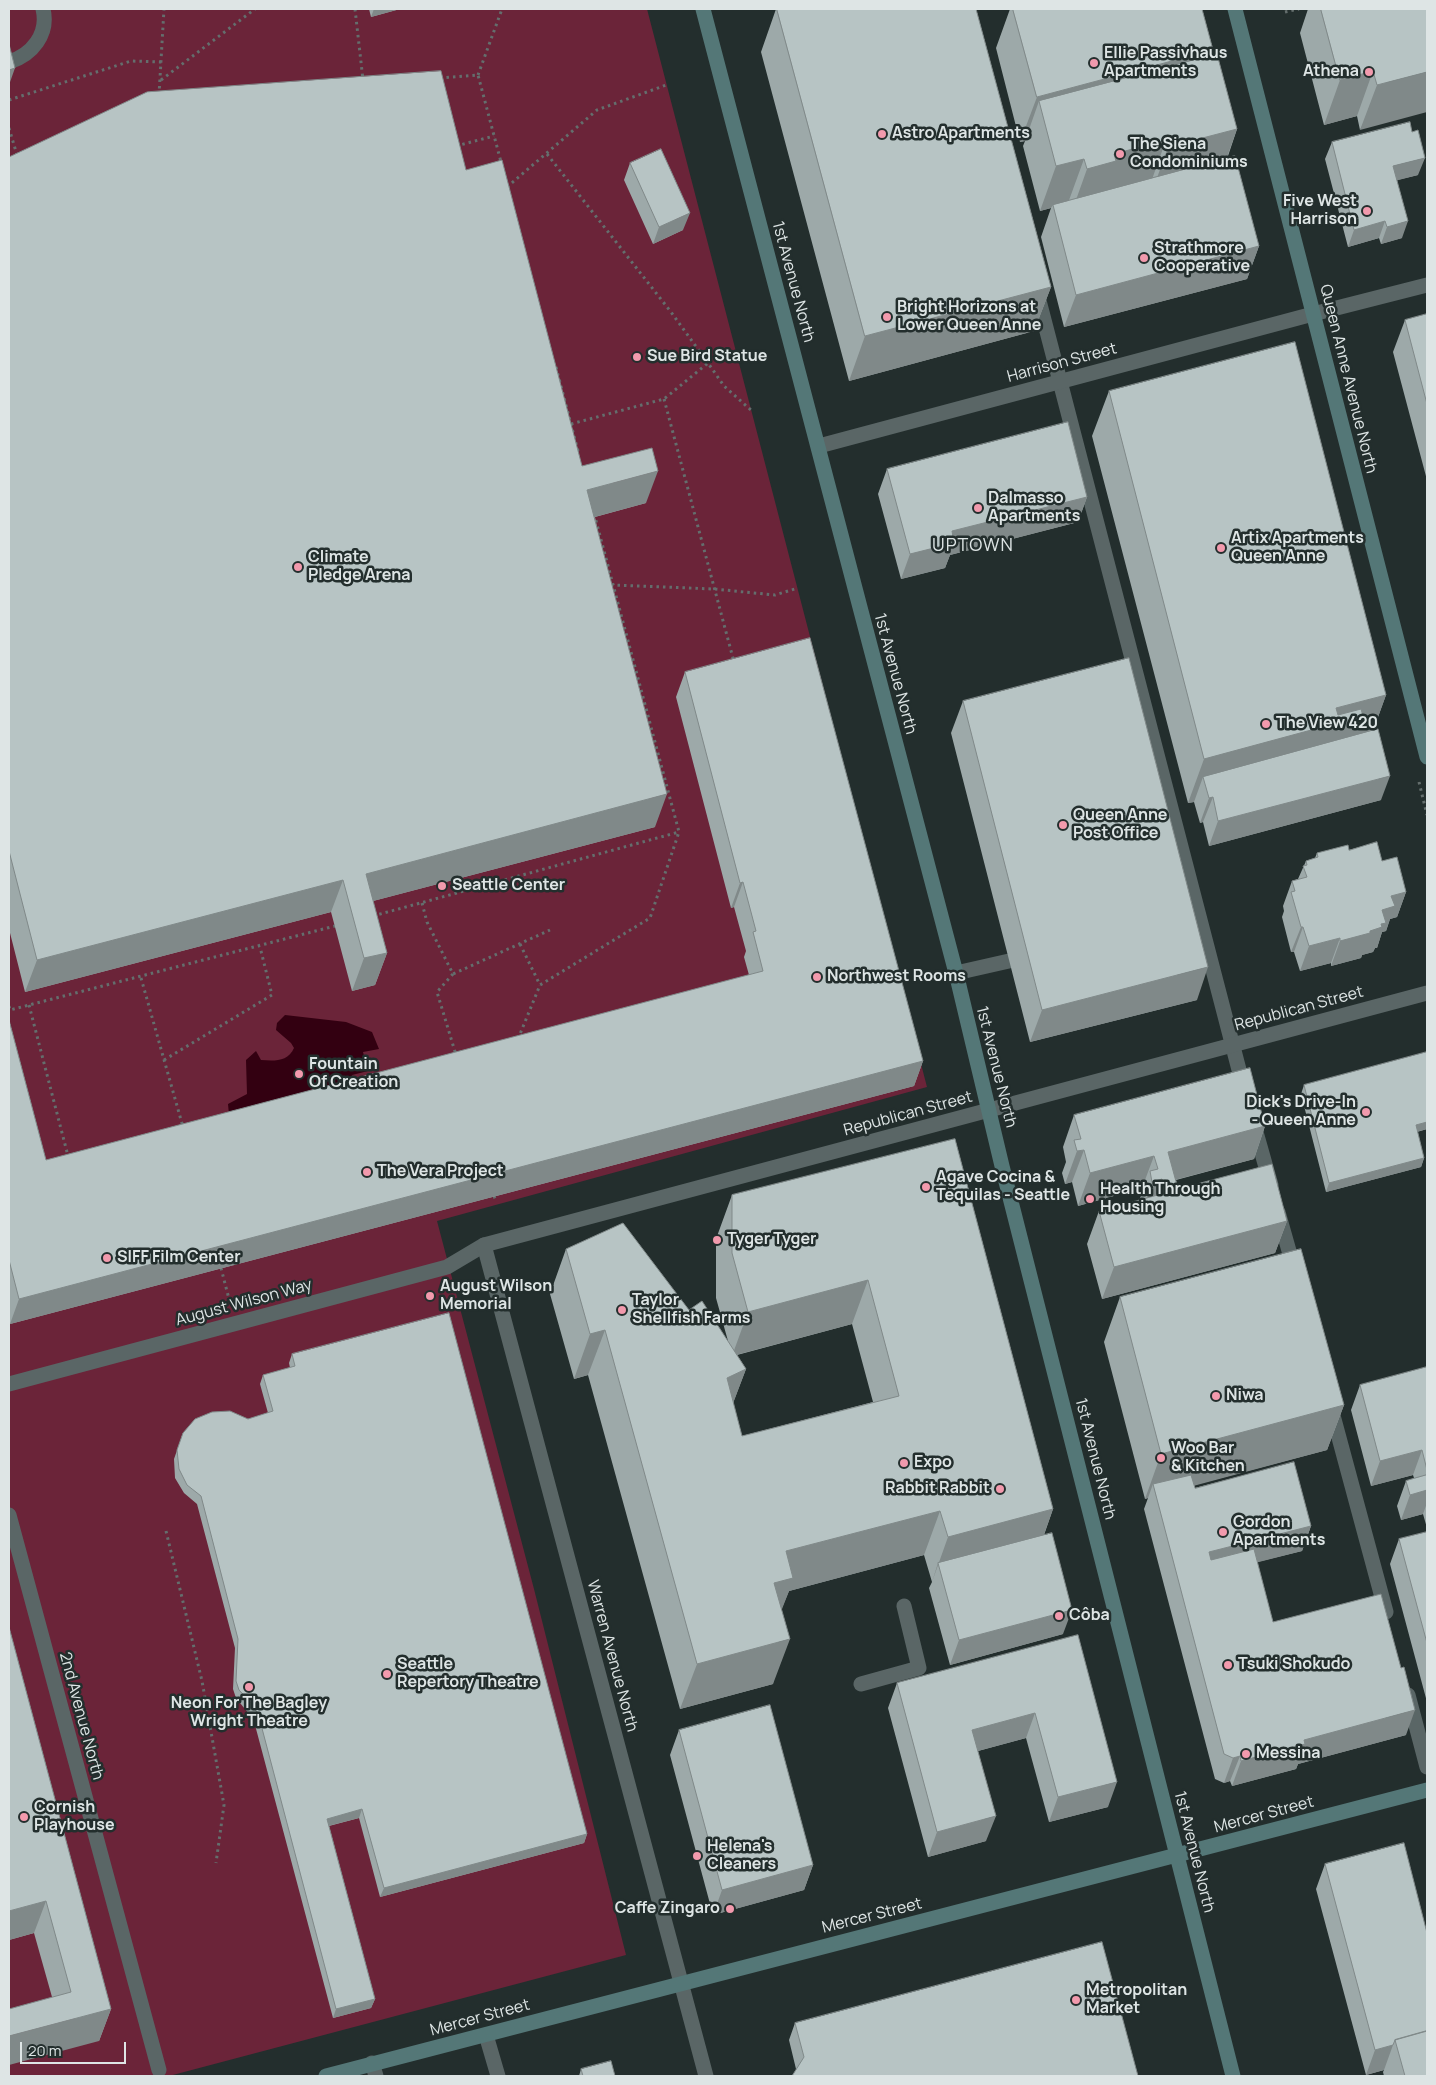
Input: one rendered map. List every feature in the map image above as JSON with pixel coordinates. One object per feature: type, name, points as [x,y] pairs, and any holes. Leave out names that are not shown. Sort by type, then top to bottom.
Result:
[{"type":"main road","name":"1st Avenue North","points":[[703,9],[956,974],[988,1110],[1233,2076]]},
{"type":"main road","name":"Queen Anne Avenue North","points":[[1234,9],[1427,757]]},
{"type":"main road","name":"Mercer Street","points":[[326,2076],[374,2070],[486,2035],[680,1983],[1178,1856],[1427,1790]]},
{"type":"street","points":[[9,62],[19,59],[30,52],[38,41],[44,29],[44,9]]},
{"type":"street","points":[[1032,274],[1198,912],[1299,1289]]},
{"type":"street","name":"Harrison Street","points":[[819,446],[1427,285]]},
{"type":"street","points":[[1183,916],[1198,912]]},
{"type":"street","points":[[956,974],[1009,961]]},
{"type":"street","name":"Republican Street","points":[[484,1245],[1427,993]]},
{"type":"street","name":"August Wilson Way","points":[[9,1384],[447,1267],[484,1245]]},
{"type":"street","name":"Warren Avenue North","points":[[484,1245],[706,2076]]},
{"type":"street","points":[[1326,1391],[1389,1625]]},
{"type":"street","name":"2nd Avenue North","points":[[9,1515],[159,2070]]},
{"type":"street","points":[[861,1684],[919,1668],[904,1606]]},
{"type":"street","points":[[1404,1682],[1427,1768]]},
{"type":"street","points":[[486,2035],[498,2076]]},
{"type":"path","points":[[158,104],[164,9]]},
{"type":"path","points":[[161,80],[255,9]]},
{"type":"path","points":[[355,9],[364,84]]},
{"type":"path","points":[[502,9],[478,75],[503,170]]},
{"type":"path","points":[[1285,12],[1299,9]]},
{"type":"path","points":[[9,100],[131,61],[162,62]]},
{"type":"path","points":[[430,79],[478,75]]},
{"type":"path","points":[[505,179],[508,187],[597,110],[669,84]]},
{"type":"path","points":[[9,128],[17,155]]},
{"type":"path","points":[[450,148],[494,136]]},
{"type":"path","points":[[9,158],[26,151]]},
{"type":"path","points":[[547,154],[671,312],[724,386],[752,411]]},
{"type":"path","points":[[554,358],[580,459]]},
{"type":"path","points":[[571,424],[664,399],[708,363]]},
{"type":"path","points":[[664,399],[737,671]]},
{"type":"path","points":[[516,1044],[540,985],[650,918],[679,832],[594,517]]},
{"type":"path","points":[[604,587],[612,585],[714,589],[775,594],[798,588]]},
{"type":"path","points":[[367,918],[679,832]]},
{"type":"path","points":[[422,903],[427,922],[453,974]]},
{"type":"path","points":[[9,1006],[10,1010],[29,1006],[335,926]]},
{"type":"path","points":[[459,1064],[438,992],[453,974],[550,930]]},
{"type":"path","points":[[520,944],[540,985]]},
{"type":"path","points":[[164,1060],[272,995],[260,947]]},
{"type":"path","points":[[141,978],[186,1136]]},
{"type":"path","points":[[29,1006],[69,1157]]},
{"type":"path","points":[[221,1268],[235,1324]]},
{"type":"path","points":[[166,1531],[202,1681],[224,1805],[216,1863]]},
{"type":"shaded area","name":"Seattle Center","points":[[9,9],[647,9],[927,1087],[437,1221],[534,1589],[626,1955],[169,2076],[9,2076]]},
{"type":"shaded area","points":[[285,1015],[346,1022],[372,1032],[379,1049],[363,1052],[368,1071],[352,1075],[356,1091],[230,1125],[228,1104],[247,1094],[246,1060],[256,1051],[261,1060],[280,1060],[288,1056],[294,1048],[276,1030],[277,1023]]},
{"type":"building","name":"Astro Apartments","points":[[777,9],[976,9],[1051,287],[865,336]]},
{"type":"building","points":[[1013,9],[1202,9],[1213,50],[1037,97]]},
{"type":"building","points":[[1321,9],[1427,9],[1427,72],[1377,85],[1373,71],[1340,80]]},
{"type":"building","points":[[9,44],[15,68],[9,70]]},
{"type":"building","points":[[1217,54],[1237,129],[1168,147],[1166,140],[1114,154],[1116,161],[1087,169],[1084,159],[1056,166],[1039,101]]},
{"type":"building","name":"Climate Pledge Arena","points":[[441,71],[466,170],[502,160],[582,466],[652,448],[658,471],[587,490],[667,794],[366,874],[387,953],[364,958],[343,880],[37,960],[9,851],[9,157],[147,92]]},
{"type":"building","name":"Five West Harrison","points":[[1410,122],[1412,132],[1418,130],[1425,158],[1393,166],[1408,221],[1387,227],[1385,221],[1354,230],[1332,142]]},
{"type":"building","points":[[661,149],[690,213],[659,227],[630,163]]},
{"type":"building","name":"Strathmore Cooperative","points":[[1235,156],[1259,246],[1076,295],[1053,205]]},
{"type":"building","points":[[1427,314],[1427,404],[1405,320]]},
{"type":"building","name":"Artix Apartments Queen Anne","points":[[1295,342],[1386,695],[1336,708],[1338,715],[1361,709],[1363,716],[1204,759],[1109,391]]},
{"type":"building","name":"Dalmasso Apartments","points":[[1068,422],[1087,497],[952,531],[954,543],[910,554],[887,469]]},
{"type":"building","name":"Northwest Rooms","points":[[810,638],[923,1061],[19,1299],[9,1260],[9,1020],[46,1160],[763,971],[753,932],[756,931],[743,882],[740,883],[685,672]]},
{"type":"building","name":"Queen Anne Post Office","points":[[1129,658],[1208,967],[1042,1010],[963,701]]},
{"type":"building","points":[[1378,729],[1390,776],[1218,821],[1213,797],[1209,798],[1203,777]]},
{"type":"building","points":[[1377,842],[1382,861],[1397,857],[1406,892],[1391,896],[1395,906],[1382,910],[1386,923],[1381,924],[1382,927],[1370,931],[1370,933],[1340,941],[1340,938],[1309,946],[1303,927],[1301,927],[1291,892],[1295,891],[1292,881],[1307,877],[1303,866],[1307,865],[1306,861],[1318,857],[1317,853],[1348,845],[1349,850]]},
{"type":"building","name":"Dick's Drive-In - Queen Anne","points":[[1427,1052],[1427,1122],[1416,1125],[1424,1158],[1329,1183],[1304,1085]]},
{"type":"building","points":[[1250,1068],[1265,1126],[1168,1152],[1178,1189],[1272,1164],[1287,1221],[1114,1267],[1099,1211],[1165,1193],[1162,1179],[1152,1182],[1150,1171],[1158,1169],[1154,1156],[1090,1173],[1084,1150],[1077,1151],[1074,1140],[1081,1139],[1074,1115]]},
{"type":"building","name":"Expo","points":[[955,1139],[1053,1509],[948,1537],[940,1511],[786,1551],[793,1578],[774,1583],[790,1639],[697,1664],[605,1330],[590,1334],[566,1249],[623,1223],[689,1310],[702,1301],[746,1369],[727,1378],[742,1436],[899,1396],[868,1280],[748,1312],[732,1253],[732,1195]]},
{"type":"building","name":"Niwa","points":[[1301,1249],[1344,1405],[1161,1454],[1120,1297]]},
{"type":"building","name":"Seattle Repertory Theatre","points":[[449,1313],[587,1834],[384,1888],[362,1809],[327,1819],[375,1999],[336,2009],[259,1717],[253,1705],[239,1690],[236,1681],[238,1639],[201,1496],[187,1485],[179,1469],[177,1450],[183,1433],[195,1419],[212,1412],[230,1411],[248,1419],[273,1411],[263,1375],[295,1366],[292,1354]]},
{"type":"building","points":[[1427,1367],[1427,1470],[1422,1450],[1380,1461],[1360,1385]]},
{"type":"building","points":[[1294,1462],[1311,1526],[1209,1552],[1211,1560],[1254,1549],[1273,1622],[1381,1594],[1401,1668],[1404,1667],[1415,1710],[1304,1740],[1305,1744],[1241,1761],[1240,1756],[1233,1758],[1224,1754],[1153,1484],[1191,1475],[1195,1488]]},
{"type":"building","points":[[1427,1475],[1427,1490],[1410,1495],[1406,1481]]},
{"type":"building","points":[[1427,1532],[1427,1643],[1399,1539]]},
{"type":"building","points":[[1052,1533],[1072,1610],[959,1640],[938,1563]]},
{"type":"building","points":[[9,1627],[111,2009],[9,2036],[9,2009],[71,1992],[46,1901],[9,1911]]},
{"type":"building","points":[[1078,1635],[1117,1782],[1058,1797],[1035,1713],[972,1730],[996,1816],[937,1832],[897,1683]]},
{"type":"building","points":[[770,1705],[813,1865],[722,1890],[679,1730]]},
{"type":"building","points":[[1404,1843],[1427,1933],[1427,2031],[1395,2040],[1393,2045],[1375,2050],[1325,1864]]},
{"type":"building","points":[[1102,1942],[1138,2076],[792,2076],[804,2057],[795,2023]]},
{"type":"building","points":[[1427,2031],[1427,2076],[1405,2076],[1395,2040]]},
{"type":"building","points":[[611,2061],[615,2076],[583,2076],[581,2069]]},
{"type":"place","name":"Ellie Passivhaus Apartments","points":[[1094,63]]},
{"type":"place","name":"Athena","points":[[1369,72]]},
{"type":"place","name":"Astro Apartments","points":[[882,134]]},
{"type":"place","name":"The Siena Condominiums","points":[[1120,154]]},
{"type":"place","name":"Five West Harrison","points":[[1367,211]]},
{"type":"place","name":"Strathmore Cooperative","points":[[1144,258]]},
{"type":"place","name":"Bright Horizons at Lower Queen Anne","points":[[887,317]]},
{"type":"place","name":"Sue Bird Statue","points":[[637,357]]},
{"type":"place","name":"Dalmasso Apartments","points":[[978,508]]},
{"type":"place","name":"Artix Apartments Queen Anne","points":[[1221,548]]},
{"type":"place","name":"Climate Pledge Arena","points":[[298,567]]},
{"type":"place","name":"The View 420","points":[[1266,724]]},
{"type":"place","name":"Queen Anne Post Office","points":[[1063,825]]},
{"type":"place","name":"Seattle Center","points":[[442,886]]},
{"type":"place","name":"Northwest Rooms","points":[[817,977]]},
{"type":"place","name":"Fountain Of Creation","points":[[299,1074]]},
{"type":"place","name":"Dick's Drive-In - Queen Anne","points":[[1366,1112]]},
{"type":"place","name":"The Vera Project","points":[[367,1172]]},
{"type":"place","name":"Agave Cocina & Tequilas - Seattle","points":[[926,1187]]},
{"type":"place","name":"Health Through Housing","points":[[1090,1199]]},
{"type":"place","name":"Tyger Tyger","points":[[717,1240]]},
{"type":"place","name":"SIFF Film Center","points":[[107,1258]]},
{"type":"place","name":"August Wilson Memorial","points":[[430,1296]]},
{"type":"place","name":"Taylor Shellfish Farms","points":[[622,1310]]},
{"type":"place","name":"Niwa","points":[[1216,1396]]},
{"type":"place","name":"Woo Bar & Kitchen","points":[[1161,1458]]},
{"type":"place","name":"Expo","points":[[904,1463]]},
{"type":"place","name":"Rabbit Rabbit","points":[[1000,1489]]},
{"type":"place","name":"Gordon Apartments","points":[[1223,1532]]},
{"type":"place","name":"Côba","points":[[1059,1616]]},
{"type":"place","name":"Tsuki Shokudo","points":[[1228,1665]]},
{"type":"place","name":"Seattle Repertory Theatre","points":[[387,1674]]},
{"type":"place","name":"Neon For The Bagley Wright Theatre","points":[[249,1687]]},
{"type":"place","name":"Messina","points":[[1246,1754]]},
{"type":"place","name":"Cornish Playhouse","points":[[24,1817]]},
{"type":"place","name":"Helena's Cleaners","points":[[697,1856]]},
{"type":"place","name":"Caffe Zingaro","points":[[730,1909]]},
{"type":"place","name":"Metropolitan Market","points":[[1076,2000]]},
{"type":"district","name":"UPTOWN","points":[[973,546]]}]
